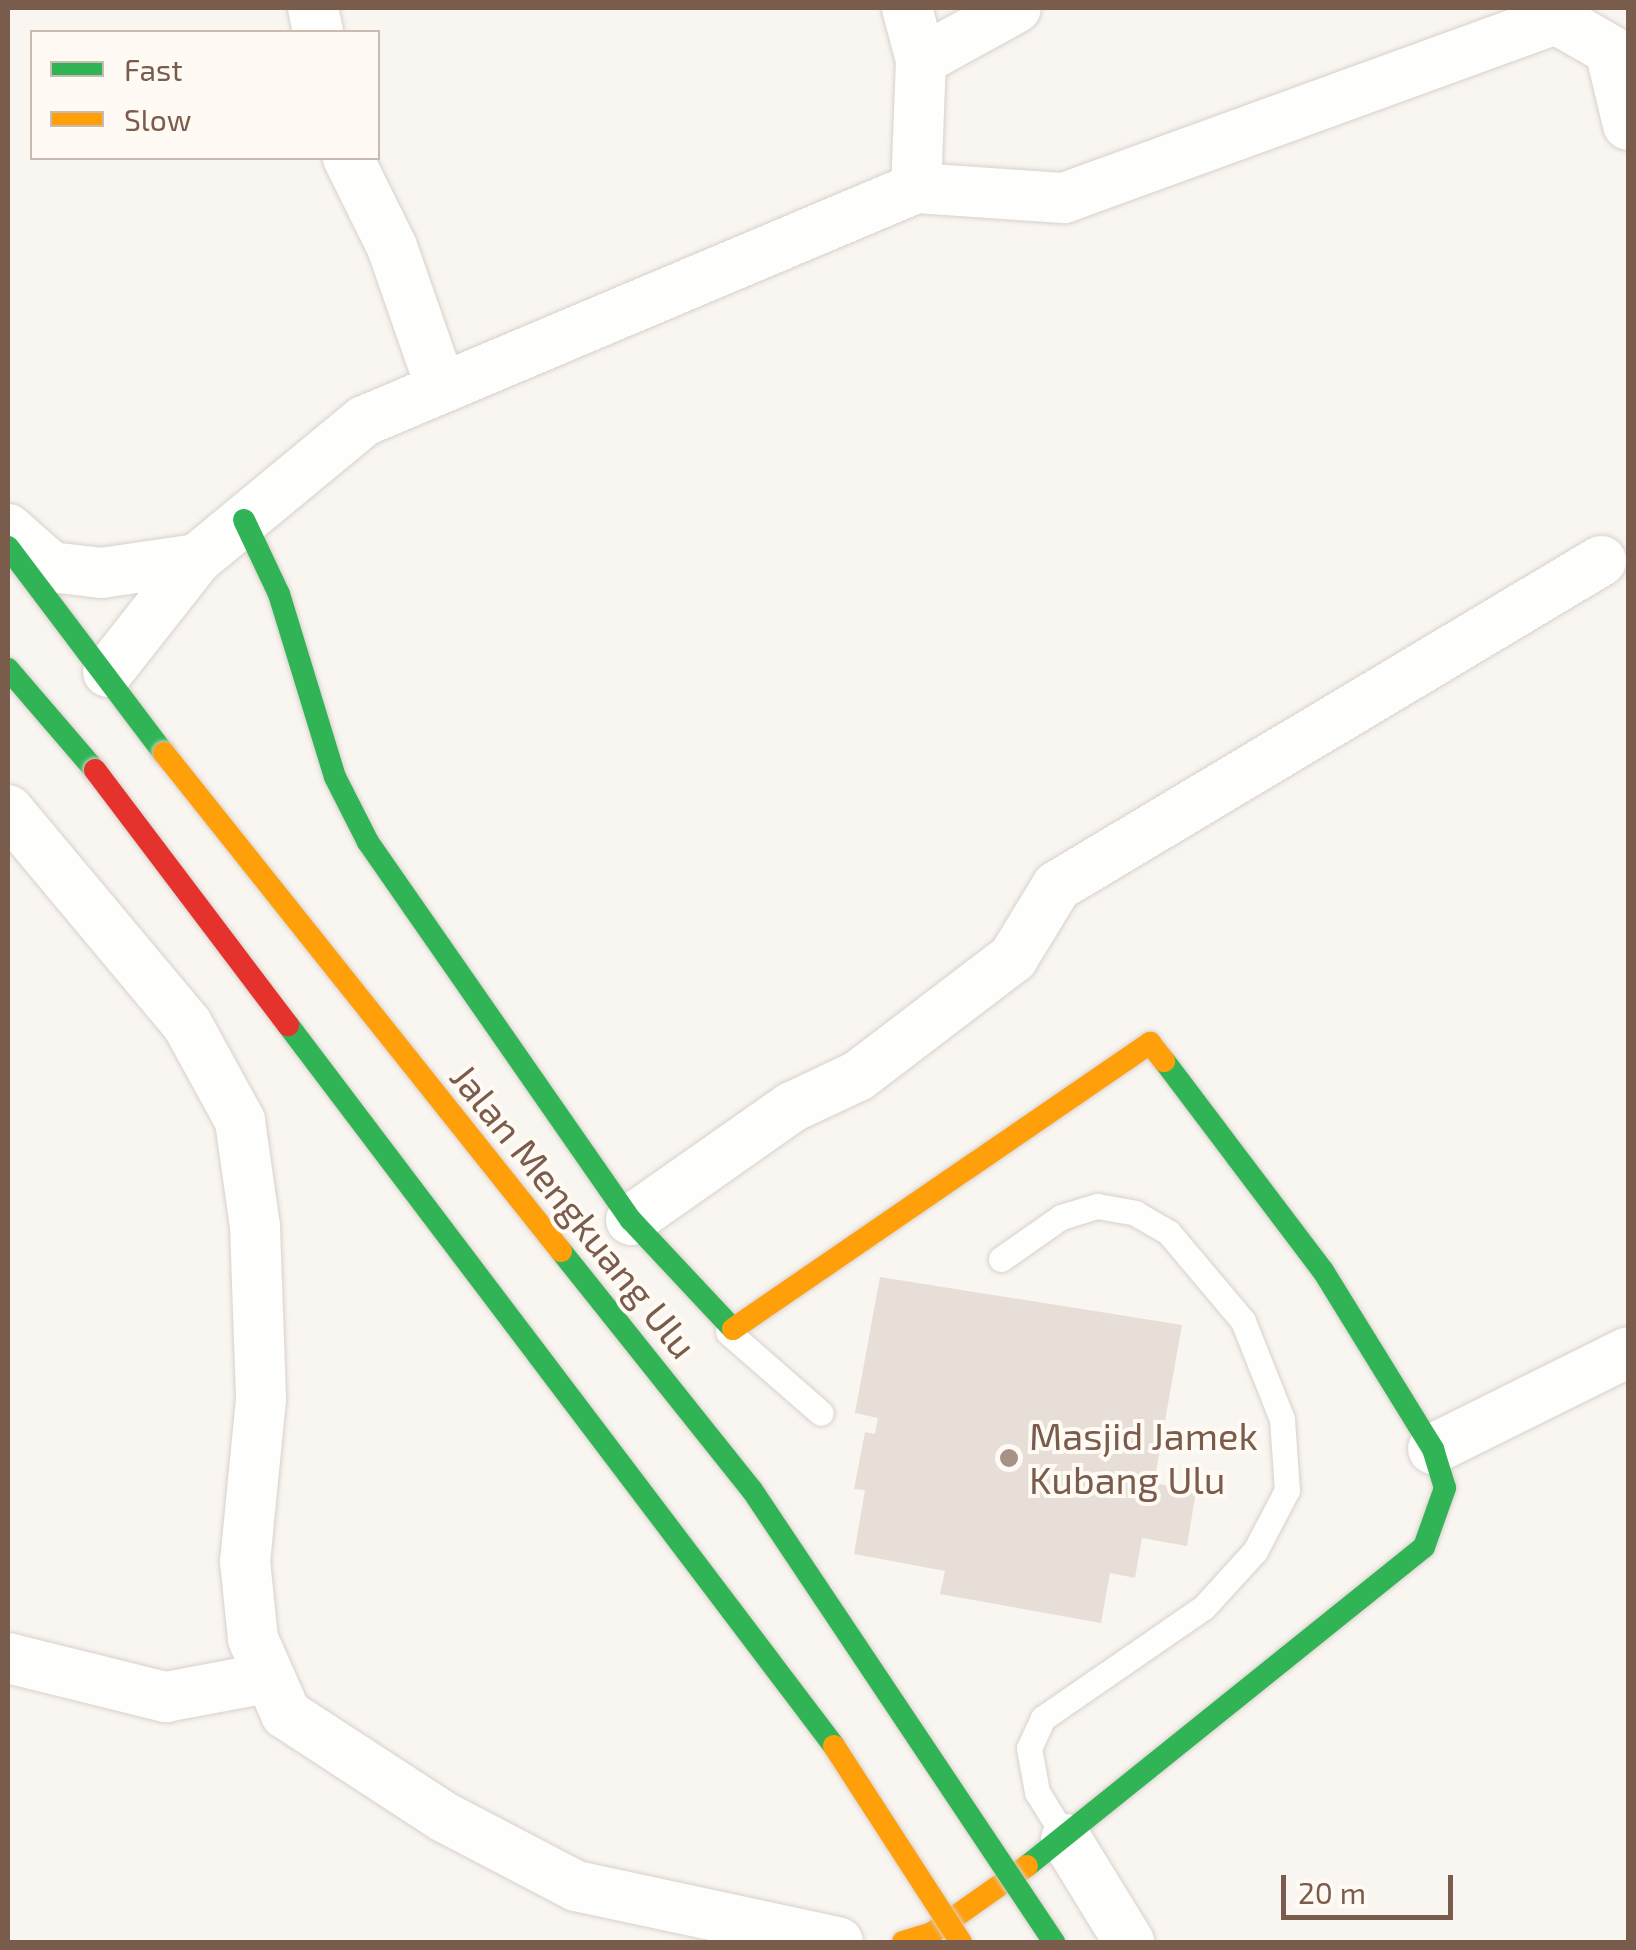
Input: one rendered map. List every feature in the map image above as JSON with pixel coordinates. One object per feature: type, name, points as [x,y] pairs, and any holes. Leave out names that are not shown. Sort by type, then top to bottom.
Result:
[{"type":"main road","points":[[244,520],[279,594],[350,812],[631,1220],[728,1332],[1150,1043],[1323,1271],[1433,1449],[1446,1488],[1424,1547],[1066,1839],[932,1933],[903,1942]]},
{"type":"main road","name":"Jalan Mengkuang Ulu","points":[[8,547],[108,672],[164,753],[752,1490],[1054,1942]]},
{"type":"main road","points":[[8,669],[94,770],[874,1798],[961,1942]]},
{"type":"street","points":[[907,8],[921,60],[916,188]]},
{"type":"street","points":[[921,60],[1016,8]]},
{"type":"street","points":[[108,672],[197,559],[364,421],[916,188],[1064,198],[1556,19],[1610,50],[1628,125]]},
{"type":"street","points":[[349,160],[392,247],[441,388]]},
{"type":"street","points":[[8,530],[51,568],[101,574],[197,559]]},
{"type":"street","points":[[631,1220],[792,1107],[858,1076],[1013,958],[1057,886],[1601,560]]},
{"type":"street","points":[[8,810],[187,1024],[240,1121],[255,1226],[260,1399],[245,1561],[253,1639],[286,1714],[312,1736],[576,1886],[838,1942]]},
{"type":"street","points":[[1433,1449],[1628,1352]]},
{"type":"street","points":[[8,1658],[166,1696],[267,1678]]},
{"type":"street","points":[[1066,1839],[1129,1942]]},
{"type":"lane","points":[[1001,1259],[1061,1217],[1097,1206],[1136,1213],[1168,1233],[1243,1321],[1282,1419],[1287,1490],[1255,1552],[1204,1607],[1043,1718],[1029,1748],[1037,1792],[1066,1839]]},
{"type":"lane","points":[[728,1332],[821,1413]]},
{"type":"building","name":"Masjid Jamek Kubang Ulu","points":[[880,1277],[1182,1325],[1154,1483],[1196,1491],[1187,1546],[1142,1538],[1135,1578],[1110,1573],[1101,1623],[940,1594],[945,1571],[854,1554],[865,1490],[854,1489],[865,1432],[875,1434],[878,1418],[855,1413]]},
{"type":"traffic: fast","points":[[244,520],[279,594],[335,777],[368,842],[631,1220],[733,1329]]},
{"type":"traffic: fast","points":[[8,547],[164,753]]},
{"type":"traffic: fast","points":[[8,669],[95,770]]},
{"type":"traffic: fast","points":[[288,1025],[834,1746]]},
{"type":"traffic: fast","points":[[1027,1866],[1424,1547],[1445,1488],[1433,1449],[1323,1271],[1164,1061]]},
{"type":"traffic: fast","points":[[561,1251],[752,1490],[1054,1942]]},
{"type":"traffic: slow","points":[[164,753],[561,1251]]},
{"type":"traffic: slow","points":[[733,1329],[1150,1043],[1164,1061]]},
{"type":"traffic: slow","points":[[834,1746],[961,1942]]},
{"type":"traffic: slow","points":[[903,1942],[932,1933],[1027,1866]]},
{"type":"traffic: jam","points":[[95,770],[288,1025]]},
{"type":"place","name":"Masjid Jamek Kubang Ulu","points":[[1009,1458]]}]
